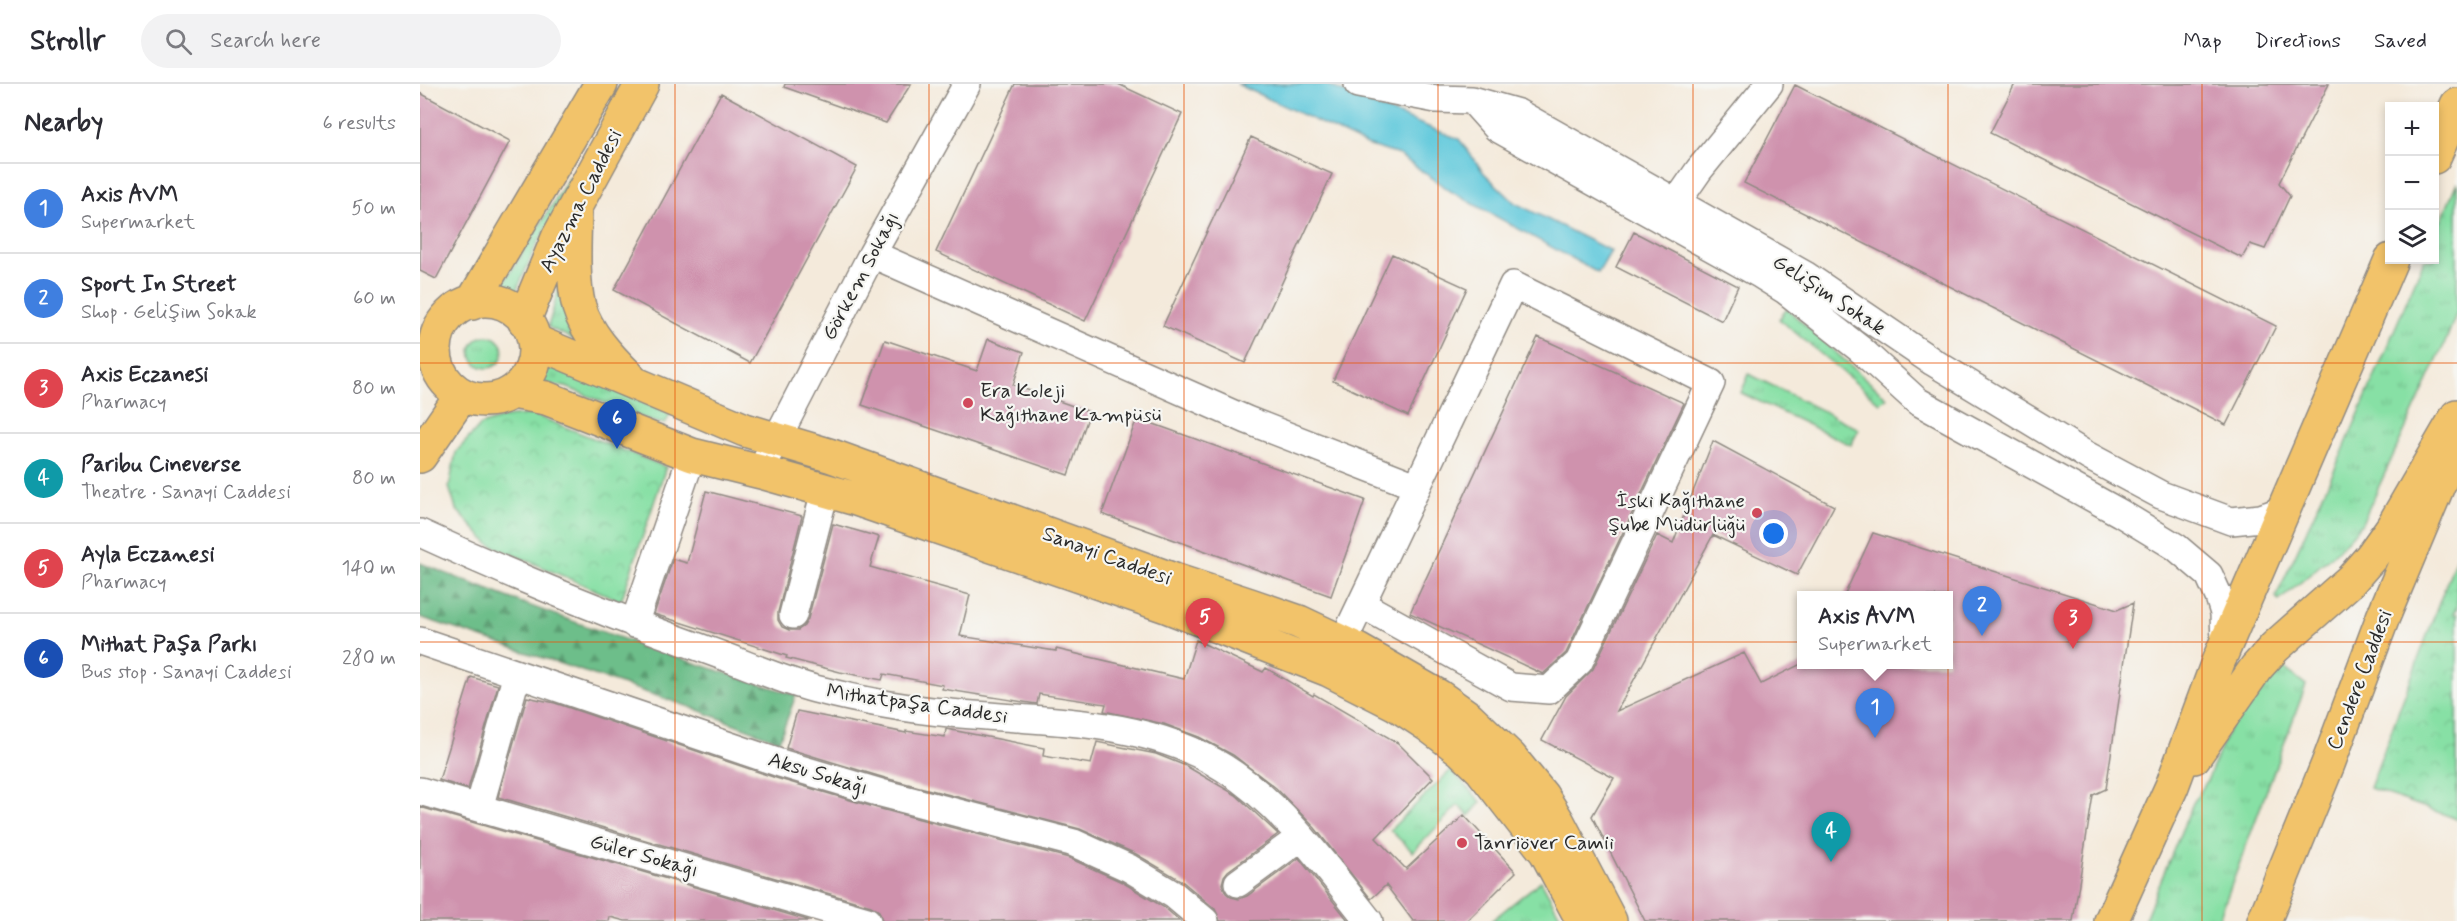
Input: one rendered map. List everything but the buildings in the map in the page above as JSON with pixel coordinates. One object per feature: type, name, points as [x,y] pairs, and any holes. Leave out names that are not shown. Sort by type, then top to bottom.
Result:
[{"type":"main road","name":"Ayazma Caddesi","points":[[472,303],[601,84]]},
{"type":"main road","name":"Ayazma Caddesi","points":[[529,330],[558,238],[642,84]]},
{"type":"main road","points":[[2434,156],[2457,105]]},
{"type":"main road","points":[[575,206],[574,239],[579,308],[593,334],[611,359],[633,382]]},
{"type":"main road","points":[[2112,921],[2172,786],[2225,648],[2389,264]]},
{"type":"main road","points":[[498,302],[510,307],[529,330],[535,355],[531,370],[523,383],[512,392],[496,399],[479,400],[462,395],[451,388],[438,366],[436,340],[430,324],[472,303],[498,302]]},
{"type":"main road","name":"Sanayi Caddesi","points":[[529,330],[633,382],[745,430],[832,456],[1163,577],[1299,622],[1336,656],[1396,704],[1461,750],[1481,769],[1546,852],[1583,921]]},
{"type":"main road","name":"Sanayi Caddesi","points":[[512,392],[546,398],[692,455],[856,499],[1166,606],[1336,656],[1438,696],[1469,718],[1510,757],[1542,796],[1610,921]]},
{"type":"main road","points":[[420,456],[462,395]]},
{"type":"main road","points":[[2172,786],[2212,734],[2256,668],[2275,647],[2351,579],[2372,556],[2392,528],[2457,417]]},
{"type":"main road","name":"Cendere Caddesi","points":[[2264,921],[2328,764],[2383,617],[2457,440]]},
{"type":"street","name":"Görkem Sokağı","points":[[761,472],[872,254],[967,84]]},
{"type":"street","name":"Gelişim Sokak","points":[[1358,84],[1436,99],[1475,92],[1518,112],[1670,211],[1805,275],[1891,336],[1942,368],[2088,456],[2161,495],[2231,521],[2261,518],[2275,513],[2288,504]]},
{"type":"street","points":[[1769,84],[1699,170],[1670,211],[1785,290],[1860,349],[1917,400],[2120,513],[2176,547],[2209,575],[2224,613],[2225,648]]},
{"type":"street","points":[[872,254],[1246,420],[1416,486]]},
{"type":"street","points":[[1336,656],[1513,285],[1711,383],[1579,662],[1549,690],[1511,687],[1362,604]]},
{"type":"street","points":[[634,624],[692,455]]},
{"type":"street","points":[[793,615],[825,491]]},
{"type":"street","name":"Mithatpaşa Caddesi","points":[[420,533],[499,570],[634,624],[817,690],[947,713],[1093,725],[1168,742],[1194,752],[1223,768],[1250,788],[1301,837],[1369,921]]},
{"type":"street","name":"Aksu Sokağı","points":[[420,641],[780,764],[881,794],[1074,843],[1129,868],[1156,884],[1174,895],[1205,921]]},
{"type":"street","points":[[479,808],[517,674]]},
{"type":"street","name":"Güler Sokağı","points":[[420,791],[867,921]]},
{"type":"street","points":[[1238,883],[1301,837]]},
{"type":"green space","points":[[569,178],[573,181],[534,250],[513,299],[498,292]]},
{"type":"green space","points":[[2457,182],[2457,312],[2445,343],[2361,525],[2339,549],[2279,601],[2276,597],[2343,451],[2422,264],[2439,264],[2439,225]]},
{"type":"green space","points":[[565,266],[587,346],[548,327]]},
{"type":"green space","points":[[1787,309],[1887,398],[1880,403],[1779,319]]},
{"type":"green space","points":[[487,336],[498,341],[503,352],[498,363],[487,368],[476,363],[471,352],[476,341]]},
{"type":"green space","points":[[541,357],[670,414],[665,424],[650,421],[566,387],[534,382]]},
{"type":"green space","points":[[1749,374],[1859,429],[1851,445],[1741,393]]},
{"type":"green space","points":[[532,414],[666,467],[621,601],[489,544],[456,509],[449,487],[456,452],[481,425],[505,417]]},
{"type":"green space","points":[[2457,555],[2457,607],[2453,613],[2457,614],[2457,819],[2370,788]]},
{"type":"green space","points":[[420,563],[606,633],[796,695],[779,741],[690,707],[420,617]]},
{"type":"green space","points":[[2280,665],[2306,685],[2218,921],[2144,921],[2193,803],[2207,781],[2236,713]]},
{"type":"green space","points":[[1451,770],[1481,802],[1469,816],[1458,805],[1413,852],[1390,830]]},
{"type":"green space","points":[[1541,881],[1563,921],[1491,921]]},
{"type":"water","points":[[1237,84],[1326,84],[1459,139],[1484,173],[1515,203],[1611,251],[1598,273],[1452,192],[1399,155],[1367,145]]},
{"type":"place","name":"Era Koleji Kağıthane Kampüsü","points":[[968,403]]},
{"type":"place","name":"Mithat Paşa Parkı","points":[[617,449]]},
{"type":"place","name":"İski Kağıthane Şube Müdürlüğü","points":[[1757,513]]},
{"type":"place","name":"Sport In Street","points":[[1982,636]]},
{"type":"place","name":"Ayla Eczanesi","points":[[1205,648]]},
{"type":"place","name":"Axis Eczanesi","points":[[2073,649]]},
{"type":"place","name":"Axis AVM","points":[[1875,738]]},
{"type":"place","name":"Tanriöver Camii","points":[[1462,843]]},
{"type":"place","name":"Paribu Cineverse","points":[[1831,862]]}]
